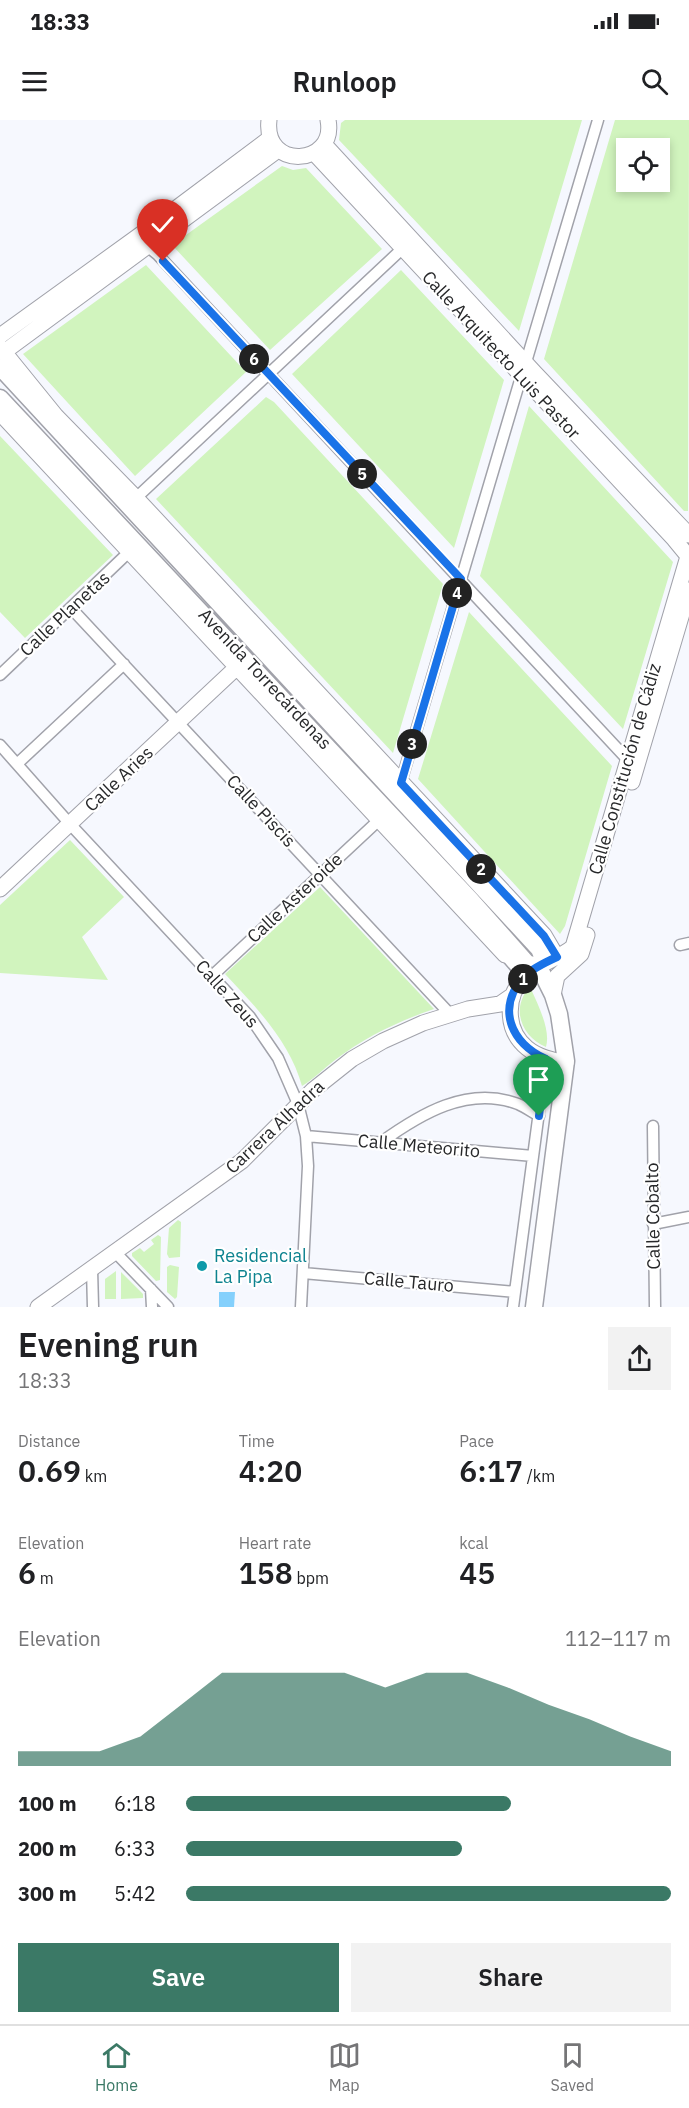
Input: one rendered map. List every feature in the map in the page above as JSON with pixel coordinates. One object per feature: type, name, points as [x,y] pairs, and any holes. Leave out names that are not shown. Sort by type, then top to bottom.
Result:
[{"type":"main road","name":"Avenida Torrecárdenas","points":[[1,356],[537,947],[538,964]]},
{"type":"main road","name":"Avenida Torrecárdenas","points":[[0,398],[447,874],[538,964]]},
{"type":"main road","points":[[534,1307],[566,1063],[563,1031],[553,995],[538,964]]},
{"type":"street","points":[[269,120],[274,144],[296,157],[319,148],[328,134],[328,120]]},
{"type":"street","points":[[401,783],[598,120]]},
{"type":"street","points":[[1,356],[147,246],[274,144]]},
{"type":"street","points":[[0,336],[172,212],[274,144]]},
{"type":"street","name":"Calle Arquitecto Luis Pastor","points":[[319,148],[402,249],[689,535]]},
{"type":"street","name":"Calle Arquitecto Luis Pastor","points":[[319,148],[524,370],[688,554]]},
{"type":"street","points":[[147,246],[158,255],[627,759]]},
{"type":"street","points":[[128,497],[268,374],[402,249]]},
{"type":"street","name":"Avenida Torrecárdenas","points":[[0,413],[505,956],[538,964],[544,936],[128,497],[1,356]]},
{"type":"street","name":"Calle Planetas","points":[[0,675],[129,552]]},
{"type":"street","name":"Calle Constitución de Cádiz","points":[[513,995],[538,964],[573,947],[688,554]]},
{"type":"street","name":"Calle Constitución de Cádiz","points":[[553,995],[557,976],[581,954],[689,590]]},
{"type":"street","name":"Calle Piscis","points":[[71,608],[450,1014]]},
{"type":"street","points":[[17,764],[124,664]]},
{"type":"street","name":"Calle Aries","points":[[0,889],[237,668]]},
{"type":"street","name":"Calle Zeus","points":[[0,745],[262,1032],[278,1058],[298,1104],[306,1136],[308,1166],[301,1307]]},
{"type":"street","name":"Calle Asteroide","points":[[212,976],[379,820]]},
{"type":"street","points":[[513,995],[510,1018],[513,1030],[521,1043],[546,1059],[566,1063]]},
{"type":"street","name":"Carrera Alhadra","points":[[38,1307],[242,1161],[298,1104],[333,1073],[371,1047],[398,1033],[450,1014],[500,1004],[513,995]]},
{"type":"street","points":[[500,1004],[510,1018]]},
{"type":"street","points":[[513,1307],[546,1059]]},
{"type":"street","points":[[380,1143],[413,1119],[460,1100],[493,1098],[519,1104],[539,1116]]},
{"type":"street","name":"Calle Cobalto","points":[[653,1126],[655,1307]]},
{"type":"street","name":"Calle Meteorito","points":[[306,1136],[533,1156]]},
{"type":"street","points":[[653,1224],[689,1217]]},
{"type":"street","points":[[115,1252],[168,1307]]},
{"type":"street","points":[[92,1269],[93,1307]]},
{"type":"street","name":"Calle Tauro","points":[[303,1273],[515,1292]]},
{"type":"street","points":[[151,1289],[152,1307]]},
{"type":"green space","points":[[345,120],[582,120],[519,331],[339,140],[341,123]]},
{"type":"green space","points":[[615,120],[689,120],[688,511],[684,511],[544,359]]},
{"type":"green space","points":[[282,166],[293,170],[306,168],[382,249],[270,350],[172,245]]},
{"type":"green space","points":[[146,265],[246,372],[135,476],[23,354]]},
{"type":"green space","points":[[401,270],[504,380],[454,548],[292,374]]},
{"type":"green space","points":[[266,397],[274,402],[443,584],[393,753],[156,499]]},
{"type":"green space","points":[[529,406],[673,562],[623,729],[480,576]]},
{"type":"green space","points":[[0,436],[113,555],[25,638],[0,612]]},
{"type":"green space","points":[[469,612],[612,766],[565,926],[560,934],[418,779]]},
{"type":"green space","points":[[70,840],[124,897],[82,937],[108,980],[0,973],[0,905]]},
{"type":"green space","points":[[320,887],[434,1009],[395,1024],[370,1037],[346,1052],[302,1086],[297,1070],[281,1040],[260,1012],[225,974]]},
{"type":"green space","points":[[528,989],[531,989],[543,1018],[547,1033],[546,1047],[531,1037],[522,1022],[520,1006]]},
{"type":"green space","points":[[178,1220],[181,1222],[180,1257],[169,1258],[167,1254],[169,1228]]},
{"type":"green space","points":[[158,1235],[161,1237],[160,1280],[156,1281],[132,1256],[132,1253],[140,1248],[144,1252],[154,1244],[151,1240]]},
{"type":"green space","points":[[170,1265],[179,1267],[175,1299],[167,1292],[167,1267]]},
{"type":"green space","points":[[116,1271],[116,1299],[105,1299],[105,1279]]},
{"type":"green space","points":[[121,1272],[143,1294],[143,1298],[121,1299]]},
{"type":"water","points":[[219,1292],[235,1292],[234,1307],[219,1307]]},
{"type":"place","name":"Residencial La Pipa","points":[[202,1266]]},
{"type":"route","points":[[163,261],[461,579],[401,783],[544,936],[557,957],[524,977],[517,986],[510,1005],[513,1030],[521,1043],[546,1059],[539,1116]]}]
